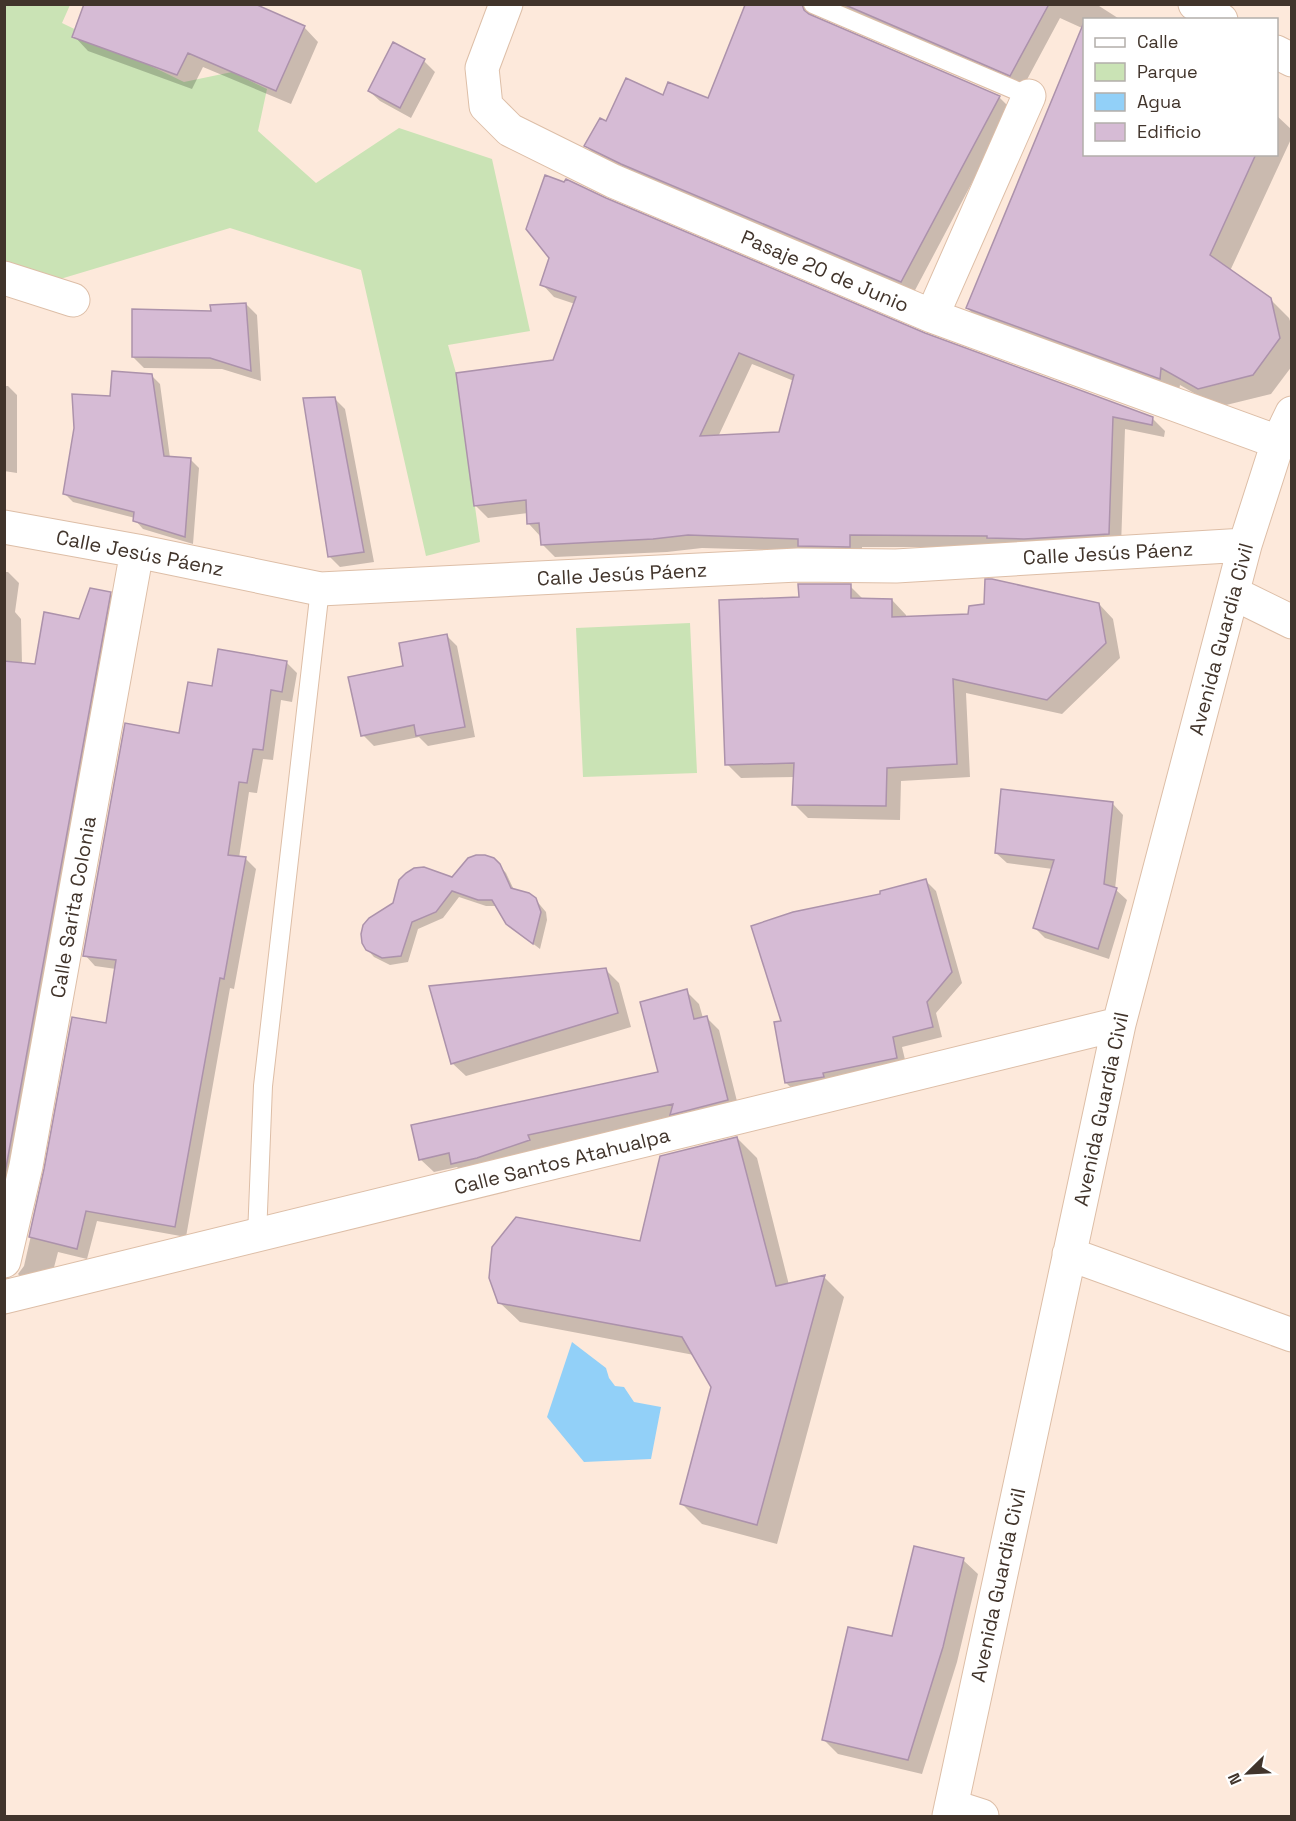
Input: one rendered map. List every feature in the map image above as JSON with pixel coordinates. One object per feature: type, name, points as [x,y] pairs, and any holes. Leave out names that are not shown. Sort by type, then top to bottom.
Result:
[{"type":"street","name":"Pasaje 20 de Junio","points":[[506,4],[482,68],[486,106],[510,130],[612,182],[932,316],[1278,442]]},
{"type":"street","points":[[1195,4],[1218,18]]},
{"type":"street","points":[[1278,53],[1292,60]]},
{"type":"street","points":[[932,316],[1029,96]]},
{"type":"street","points":[[4,278],[73,300]]},
{"type":"street","name":"Avenida Guardia Civil","points":[[950,1811],[1119,1024],[1245,545],[1278,442],[1292,412]]},
{"type":"street","name":"Calle Jesús Páenz","points":[[4,527],[136,551],[320,589],[798,566],[896,566],[1245,545]]},
{"type":"street","name":"Calle Sarita Colonia","points":[[4,1261],[26,1166],[136,551]]},
{"type":"street","points":[[1233,594],[1292,622]]},
{"type":"street","name":"Calle Santos Atahualpa","points":[[4,1297],[1119,1024]]},
{"type":"street","points":[[1069,1254],[1292,1335]]},
{"type":"street","points":[[950,1811],[982,1816]]},
{"type":"lane","points":[[813,4],[1029,96]]},
{"type":"lane","points":[[257,1236],[263,1086],[320,589]]},
{"type":"green space","points":[[5,5],[70,5],[62,23],[184,82],[232,72],[267,89],[258,131],[316,183],[399,128],[492,159],[530,331],[448,345],[456,373],[480,542],[426,556],[361,270],[230,228],[47,283],[5,264]]},
{"type":"green space","points":[[690,623],[697,773],[583,777],[576,628]]},
{"type":"water","points":[[572,1342],[606,1368],[615,1386],[624,1387],[634,1402],[661,1407],[651,1459],[584,1462],[547,1417]]},
{"type":"building","points":[[84,4],[255,4],[305,26],[276,91],[188,53],[177,75],[72,37]]},
{"type":"building","points":[[802,4],[804,10],[809,14],[1000,96],[901,282],[621,164],[584,146],[600,118],[606,121],[626,78],[663,95],[668,82],[708,98],[745,5]]},
{"type":"building","points":[[843,4],[1049,4],[1010,76]]},
{"type":"building","points":[[1083,24],[1083,156],[1255,156],[1210,255],[1271,298],[1280,338],[1253,375],[1198,389],[1161,368],[1160,379],[966,308]]},
{"type":"building","points":[[393,42],[425,59],[400,108],[368,91]]},
{"type":"building","points":[[545,175],[564,182],[566,179],[925,333],[1153,417],[1152,425],[1113,417],[1109,534],[1024,539],[987,538],[987,536],[850,535],[850,547],[798,546],[798,539],[688,535],[541,545],[539,523],[527,524],[526,500],[474,506],[456,373],[553,360],[576,297],[540,285],[549,258],[526,229]],"holes":[[[739,353],[794,375],[779,432],[700,436]]]},
{"type":"building","points":[[246,303],[251,371],[210,358],[132,357],[132,309],[211,311],[210,305]]},
{"type":"building","points":[[112,371],[152,374],[164,456],[191,458],[185,537],[133,521],[134,512],[63,494],[74,428],[72,394],[110,396]]},
{"type":"building","points":[[335,397],[364,552],[328,557],[303,398]]},
{"type":"building","points":[[985,579],[1099,603],[1106,643],[1047,700],[953,679],[957,764],[887,768],[886,806],[792,805],[794,763],[725,765],[719,600],[799,597],[798,584],[851,584],[851,598],[892,599],[892,617],[968,614],[969,606],[984,604]]},
{"type":"building","points":[[90,588],[111,592],[5,1173],[4,661],[35,664],[44,612],[79,619]]},
{"type":"building","points":[[447,634],[465,727],[416,736],[414,725],[361,736],[348,677],[403,666],[399,643]]},
{"type":"building","points":[[218,649],[287,661],[282,692],[271,690],[263,750],[253,749],[247,783],[239,782],[228,855],[246,857],[224,979],[220,978],[175,1227],[86,1211],[77,1249],[29,1237],[72,1017],[106,1023],[116,960],[83,956],[125,723],[179,733],[188,682],[212,686]]},
{"type":"building","points":[[1001,789],[1113,802],[1104,884],[1117,888],[1098,949],[1033,928],[1054,860],[995,853]]},
{"type":"building","points":[[476,855],[494,858],[500,864],[511,888],[529,893],[536,898],[541,912],[533,944],[506,924],[492,900],[478,900],[452,891],[436,912],[412,922],[401,956],[382,958],[366,950],[362,943],[363,925],[369,918],[393,903],[399,880],[406,873],[414,868],[424,867],[452,877],[468,858]]},
{"type":"building","points":[[926,879],[952,972],[927,1002],[933,1027],[893,1037],[897,1058],[823,1073],[824,1077],[785,1083],[774,1022],[781,1021],[751,926],[793,912],[880,894],[880,891]]},
{"type":"building","points":[[606,968],[618,1013],[451,1064],[429,986]]},
{"type":"building","points":[[687,989],[694,1019],[707,1016],[728,1100],[670,1115],[673,1104],[528,1135],[530,1140],[477,1158],[451,1164],[449,1153],[419,1160],[411,1125],[658,1072],[640,1002]]},
{"type":"building","points":[[737,1137],[776,1286],[825,1275],[757,1525],[680,1504],[711,1387],[682,1337],[498,1303],[489,1278],[492,1247],[516,1217],[640,1241],[660,1156]]},
{"type":"building","points":[[914,1546],[964,1558],[943,1647],[908,1760],[822,1740],[848,1627],[892,1636]]}]
